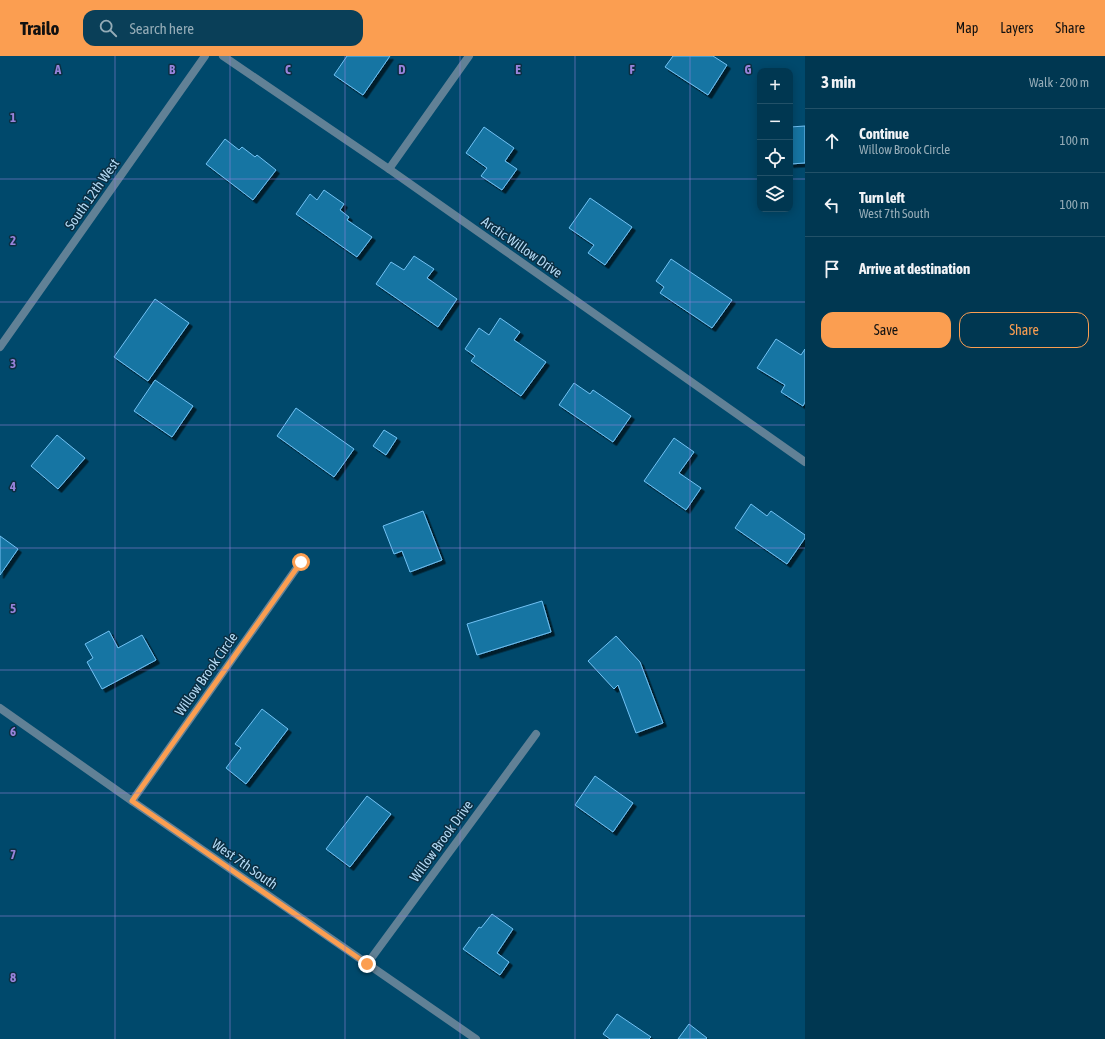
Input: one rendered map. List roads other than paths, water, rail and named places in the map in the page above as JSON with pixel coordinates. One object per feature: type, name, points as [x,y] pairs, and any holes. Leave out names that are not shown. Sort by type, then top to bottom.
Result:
[{"type":"street","name":"South 12th West","points":[[0,347],[205,56]]},
{"type":"street","name":"Arctic Willow Drive","points":[[223,56],[389,169],[805,462]]},
{"type":"street","points":[[389,169],[469,56]]},
{"type":"street","name":"Willow Brook Circle","points":[[132,801],[301,562]]},
{"type":"street","name":"West 7th South","points":[[0,708],[476,1039]]},
{"type":"street","name":"Willow Brook Drive","points":[[367,964],[536,734]]}]
